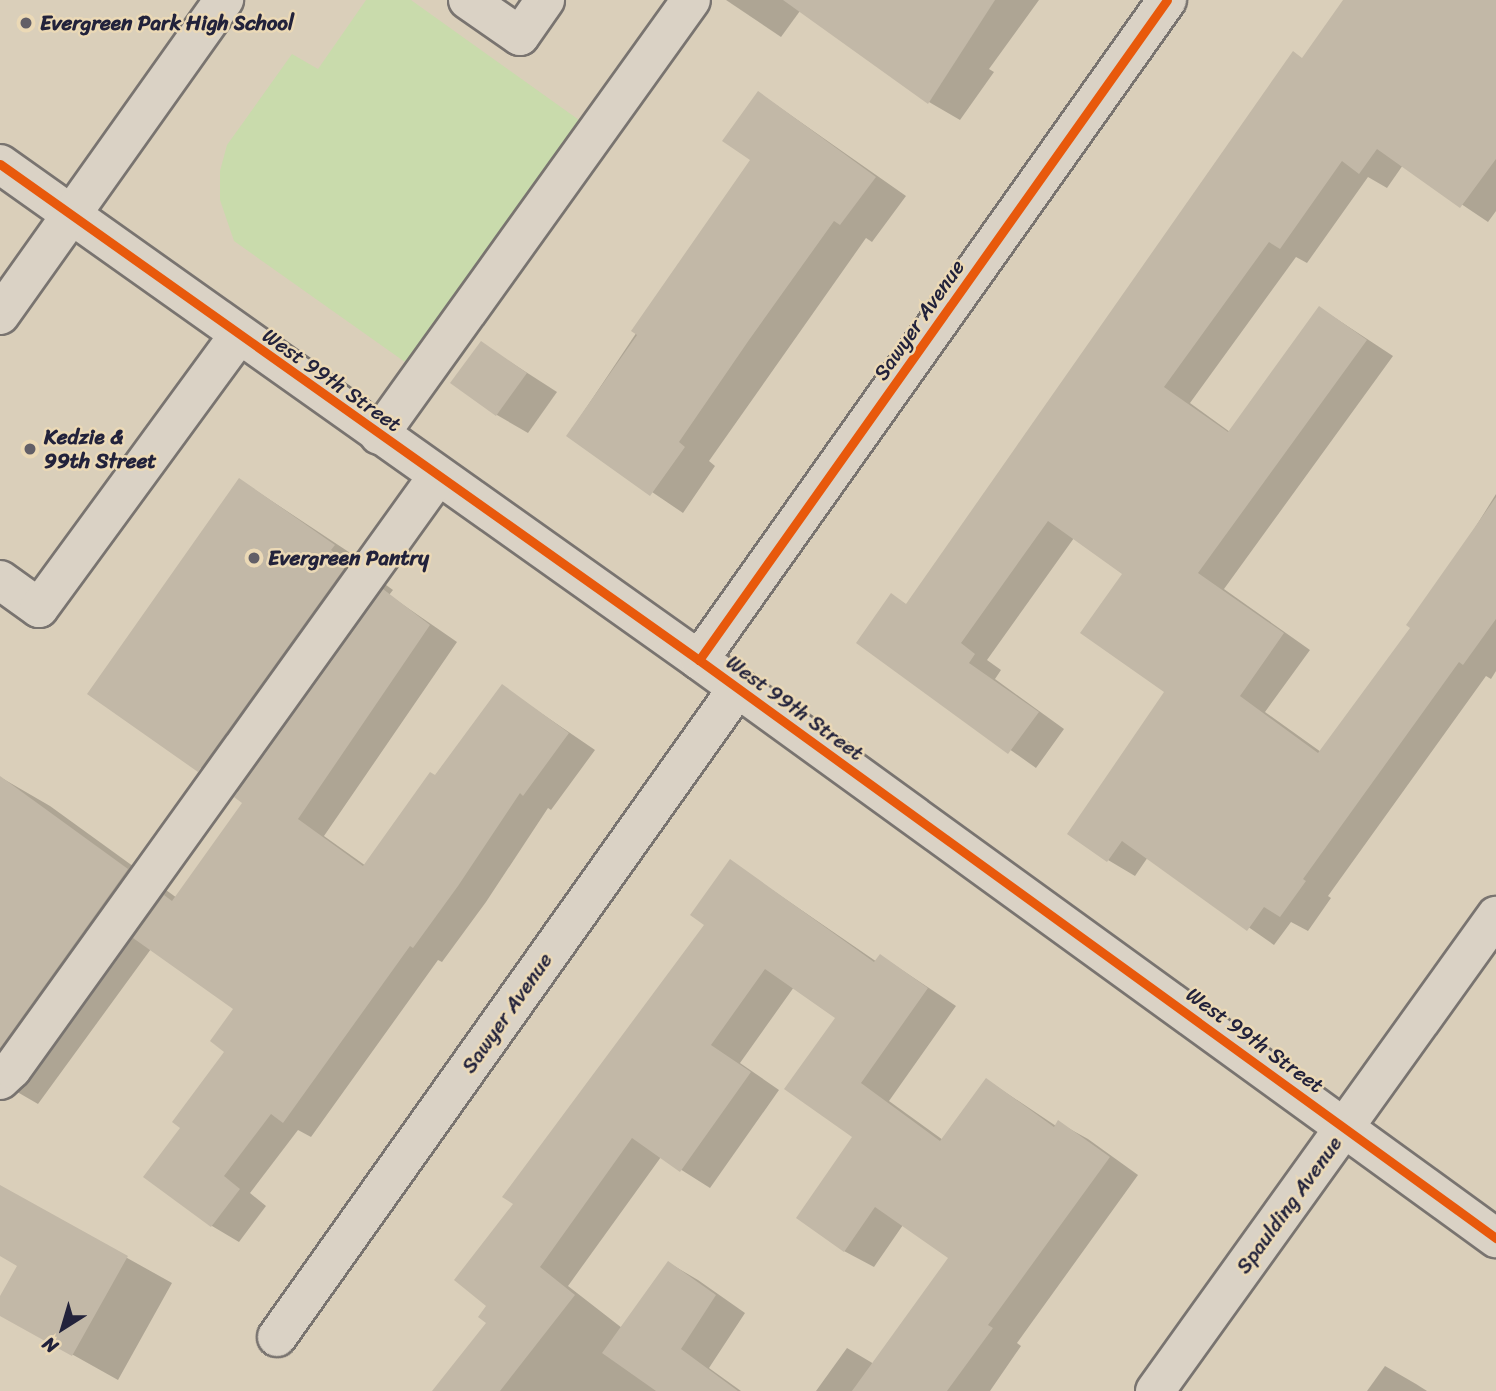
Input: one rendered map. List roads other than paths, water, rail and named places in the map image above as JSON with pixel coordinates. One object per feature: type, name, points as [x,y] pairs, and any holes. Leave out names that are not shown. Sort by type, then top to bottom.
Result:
[{"type":"street","points":[[0,315],[224,0]]},
{"type":"street","points":[[468,0],[520,36],[545,0]]},
{"type":"street","points":[[379,435],[691,0]]},
{"type":"street","name":"Sawyer Avenue","points":[[699,660],[1167,0]]},
{"type":"street","name":"West 99th Street","points":[[0,164],[699,660],[1496,1238]]},
{"type":"street","points":[[0,580],[39,608],[239,335]]},
{"type":"street","points":[[0,1080],[20,1058],[438,477]]},
{"type":"street","name":"Sawyer Avenue","points":[[277,1337],[737,689]]},
{"type":"street","name":"Spaulding Avenue","points":[[1155,1391],[1496,916]]},
{"type":"place","name":"Evergreen Park High School","points":[[26,23]]},
{"type":"place","name":"Kedzie & 99th Street","points":[[30,449]]},
{"type":"place","name":"Evergreen Pantry","points":[[254,558]]}]
